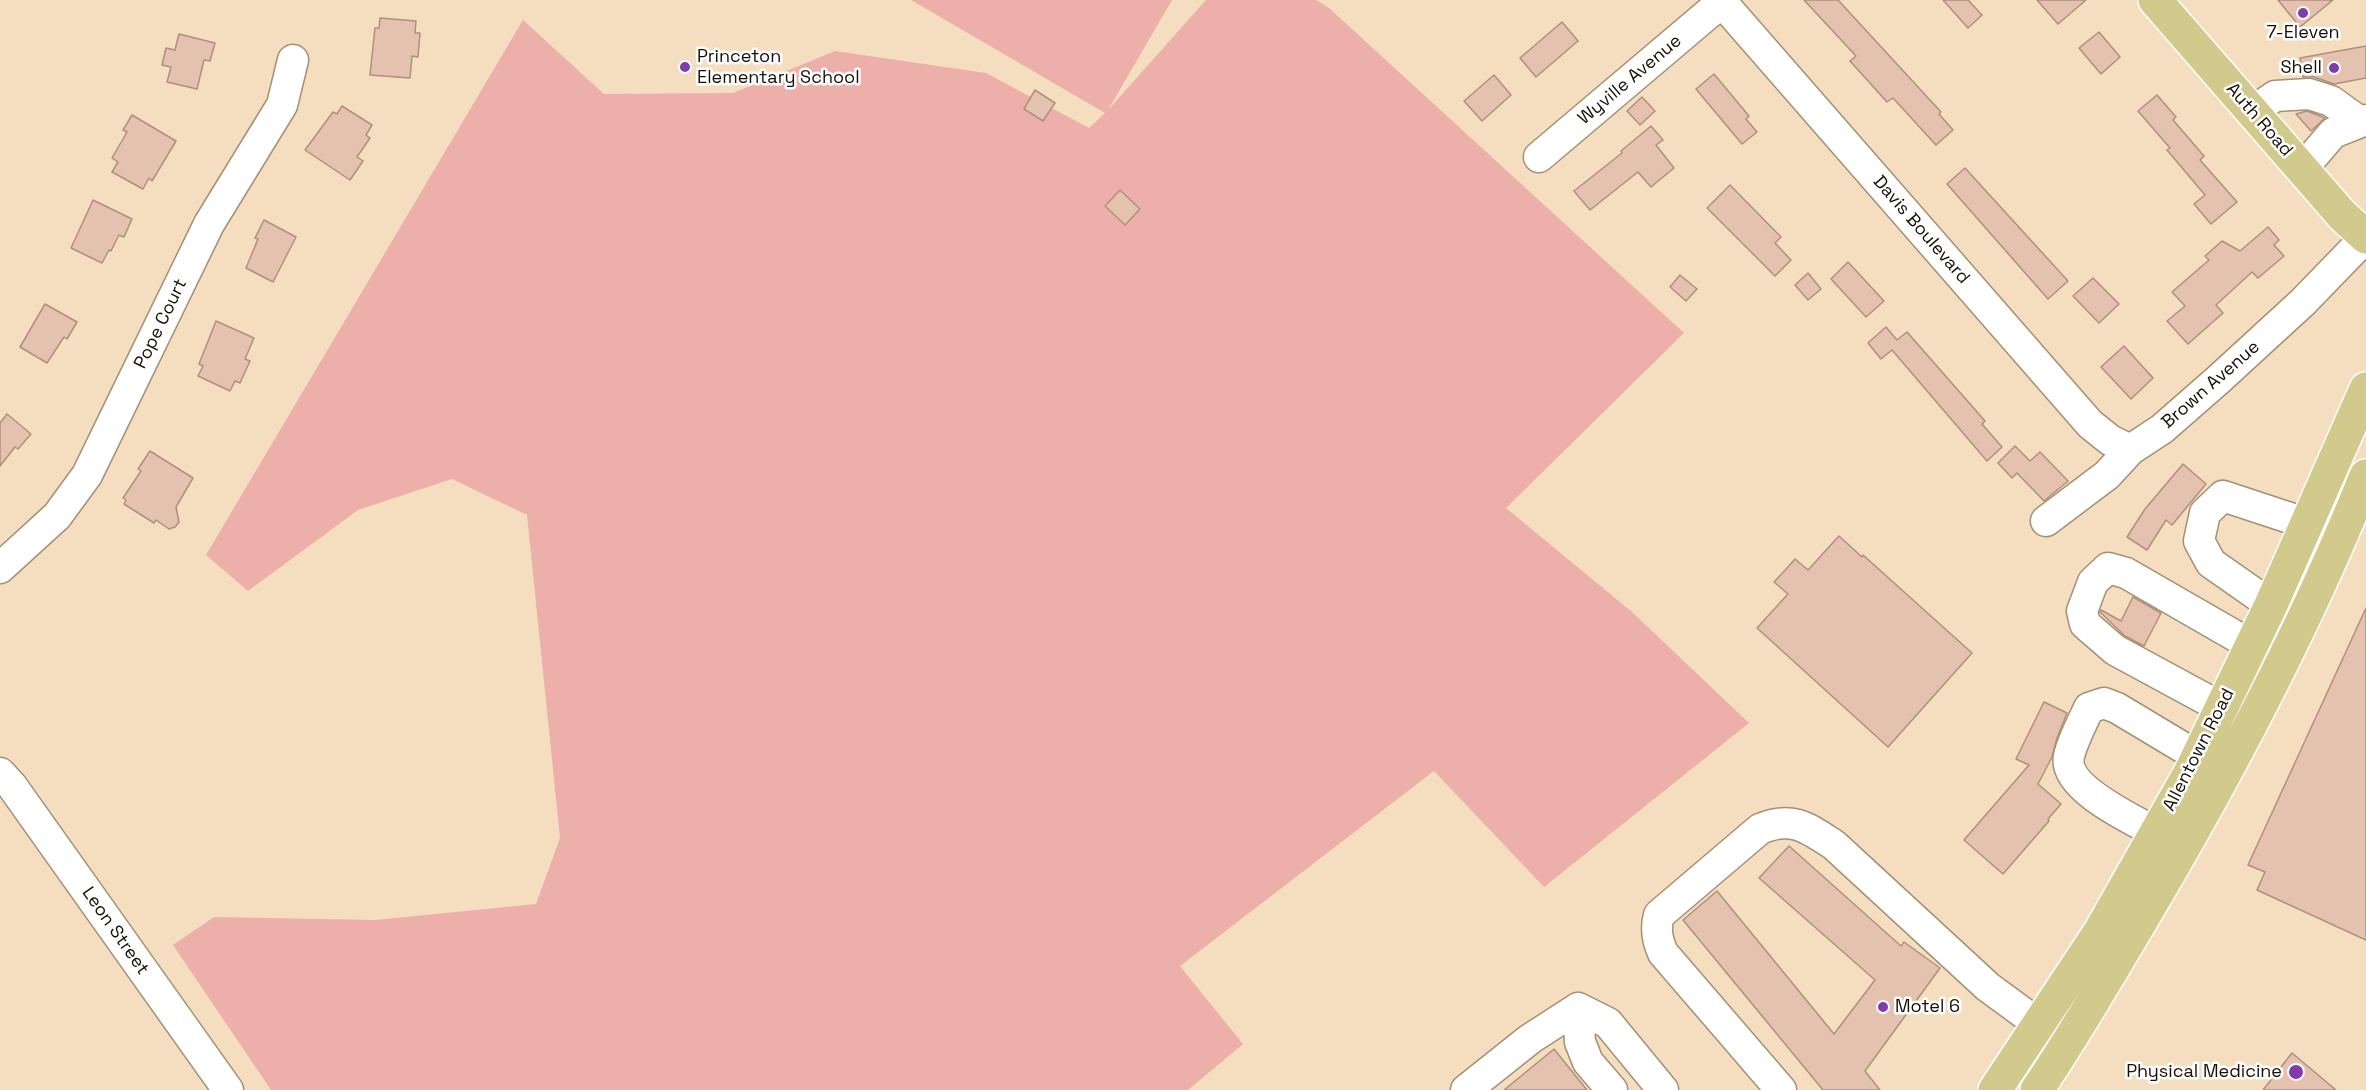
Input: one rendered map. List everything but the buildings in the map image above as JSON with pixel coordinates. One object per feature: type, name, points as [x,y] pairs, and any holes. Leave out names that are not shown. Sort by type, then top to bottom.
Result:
[{"type":"main road","name":"Auth Road","points":[[2155,0],[2342,214],[2366,237]]},
{"type":"main road","name":"Allentown Road","points":[[1995,1090],[2101,930],[2157,833],[2222,708],[2271,605],[2366,389]]},
{"type":"main road","name":"Allentown Road","points":[[2037,1090],[2093,1005],[2223,778],[2294,636],[2366,476]]},
{"type":"street","name":"Wyville Avenue","points":[[1539,157],[1721,1]]},
{"type":"street","name":"Davis Boulevard","points":[[1721,1],[2090,424],[2110,440],[2130,450]]},
{"type":"street","name":"Pope Court","points":[[0,568],[57,516],[87,475],[209,224],[282,105],[292,60]]},
{"type":"street","points":[[2252,112],[2275,96],[2309,94],[2331,101],[2363,121]]},
{"type":"street","points":[[2302,169],[2333,133],[2363,121]]},
{"type":"street","name":"Brown Avenue","points":[[2046,521],[2107,475],[2130,450],[2162,429],[2258,345],[2366,237]]},
{"type":"street","points":[[2271,605],[2211,563],[2199,541],[2205,513],[2223,496],[2308,524]]},
{"type":"street","points":[[2222,708],[2115,650],[2085,624],[2082,611],[2093,582],[2108,568],[2126,573],[2252,645]]},
{"type":"street","points":[[2157,833],[2088,793],[2072,772],[2068,758],[2089,708],[2104,703],[2197,756]]},
{"type":"street","name":"Leon Street","points":[[0,773],[12,786],[228,1090]]},
{"type":"street","points":[[1781,1090],[1663,953],[1658,944],[1656,926],[1659,915],[1760,829],[1772,824],[1793,823],[1808,828],[1834,845],[1988,987],[2067,1045]]},
{"type":"street","points":[[1466,1090],[1530,1039],[1578,1008]]},
{"type":"street","points":[[1578,1008],[1580,1042],[1588,1062],[1612,1090]]},
{"type":"street","points":[[1578,1008],[1608,1023],[1663,1090]]},
{"type":"shaded area","points":[[911,0],[1172,0],[1108,110],[1206,0],[1316,0],[1329,8],[1684,333],[1506,508],[1632,612],[1749,723],[1544,887],[1434,771],[1180,966],[1243,1044],[1188,1090],[271,1090],[173,945],[214,917],[375,920],[536,904],[560,838],[527,515],[452,479],[358,510],[248,591],[206,555],[523,20],[604,94],[733,93],[835,51],[986,73],[1089,128],[1105,113]]},
{"type":"place","name":"7-Eleven","points":[[2303,13]]},
{"type":"place","name":"Princeton Elementary School","points":[[685,67]]},
{"type":"place","name":"Shell","points":[[2334,68]]},
{"type":"place","name":"Motel 6","points":[[1883,1007]]},
{"type":"place","name":"Physical Medicine","points":[[2296,1072]]}]
